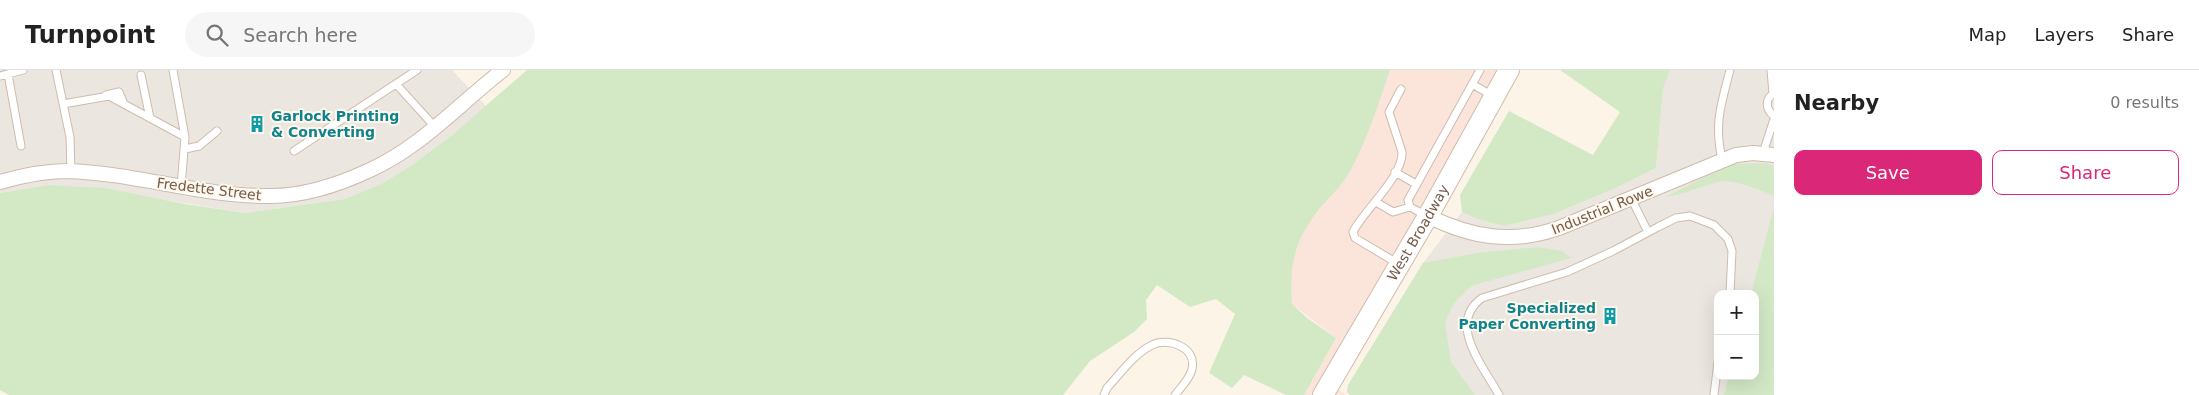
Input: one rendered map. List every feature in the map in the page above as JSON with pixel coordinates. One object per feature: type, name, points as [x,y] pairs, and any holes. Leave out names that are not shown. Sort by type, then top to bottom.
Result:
[{"type":"main road","name":"West Broadway","points":[[1323,395],[1400,265],[1509,70]]},
{"type":"street","name":"Fredette Street","points":[[0,182],[43,173],[71,171],[181,188],[249,196],[273,196],[310,190],[343,181],[371,170],[417,142],[503,70]]},
{"type":"street","name":"Industrial Rowe","points":[[1428,216],[1472,234],[1494,238],[1538,235],[1722,160],[1740,154],[1769,154]]},
{"type":"lane","points":[[0,76],[23,70]]},
{"type":"lane","points":[[56,70],[71,144],[71,171]]},
{"type":"lane","points":[[173,70],[185,138],[181,188]]},
{"type":"lane","points":[[294,151],[417,70]]},
{"type":"lane","points":[[1410,207],[1408,200],[1416,184],[1480,70]]},
{"type":"lane","points":[[1722,160],[1718,142],[1718,118],[1730,70]]},
{"type":"lane","points":[[1769,154],[1774,117],[1767,108],[1768,100],[1773,94],[1771,70]]},
{"type":"lane","points":[[8,74],[22,146]]},
{"type":"lane","points":[[142,75],[150,118]]},
{"type":"lane","points":[[396,84],[435,127]]},
{"type":"lane","points":[[1472,84],[1494,97]]},
{"type":"lane","points":[[1400,265],[1353,235],[1354,229],[1376,202],[1403,156],[1389,112],[1401,89]]},
{"type":"lane","points":[[63,104],[104,95],[185,138]]},
{"type":"lane","points":[[185,148],[199,146],[217,131]]},
{"type":"lane","points":[[1395,172],[1416,184]]},
{"type":"lane","points":[[1631,198],[1648,232]]},
{"type":"lane","points":[[1376,202],[1393,212],[1410,207],[1428,216]]},
{"type":"lane","points":[[1499,395],[1472,346],[1466,331],[1468,314],[1476,302],[1489,296],[1567,272],[1613,252],[1676,218],[1690,216],[1714,225],[1728,239],[1732,251],[1730,290]]},
{"type":"lane","points":[[1104,395],[1107,388],[1142,351],[1152,344],[1167,341],[1174,342],[1185,350],[1193,363],[1190,375],[1175,395]]},
{"type":"lane","points":[[1714,395],[1716,380]]},
{"type":"shaded area","points":[[0,70],[452,70],[486,106],[452,135],[409,167],[381,184],[344,199],[246,213],[152,198],[47,185],[0,193]]},
{"type":"shaded area","points":[[1390,70],[1509,70],[1330,383],[1346,395],[1304,395],[1336,338],[1292,304],[1290,281],[1294,253],[1307,225],[1348,175],[1366,136]]},
{"type":"shaded area","points":[[1670,70],[1774,70],[1774,395],[1350,395],[1347,392],[1348,385],[1423,263],[1462,212],[1477,219],[1504,226],[1554,214],[1616,188],[1656,168],[1663,89]]},
{"type":"green space","points":[[527,70],[1390,70],[1372,123],[1349,173],[1306,229],[1300,240],[1293,263],[1292,304],[1307,318],[1336,338],[1304,395],[1286,395],[1244,375],[1232,388],[1209,373],[1235,314],[1216,299],[1190,307],[1157,285],[1146,300],[1147,319],[1134,332],[1090,361],[1063,395],[9,395],[0,390],[0,193],[47,185],[105,188],[185,204],[246,213],[344,199],[381,184],[409,167],[452,135]]},
{"type":"green space","points":[[1560,70],[1670,70],[1663,89],[1656,168],[1616,188],[1554,214],[1504,226],[1477,219],[1462,212],[1460,195],[1509,111],[1593,155],[1620,112]]},
{"type":"green space","points":[[1765,163],[1774,166],[1774,196],[1746,185],[1724,181],[1665,197],[1731,164]]},
{"type":"green space","points":[[1774,207],[1774,395],[1724,395],[1728,380],[1759,380],[1759,290],[1752,290]]},
{"type":"green space","points":[[1537,247],[1562,251],[1571,258],[1471,286],[1454,303],[1445,322],[1451,362],[1475,395],[1350,395],[1347,392],[1348,385],[1423,263],[1477,253]]},
{"type":"place","name":"Garlock Printing & Converting","points":[[257,124]]},
{"type":"place","name":"Specialized Paper Converting","points":[[1610,316]]}]
